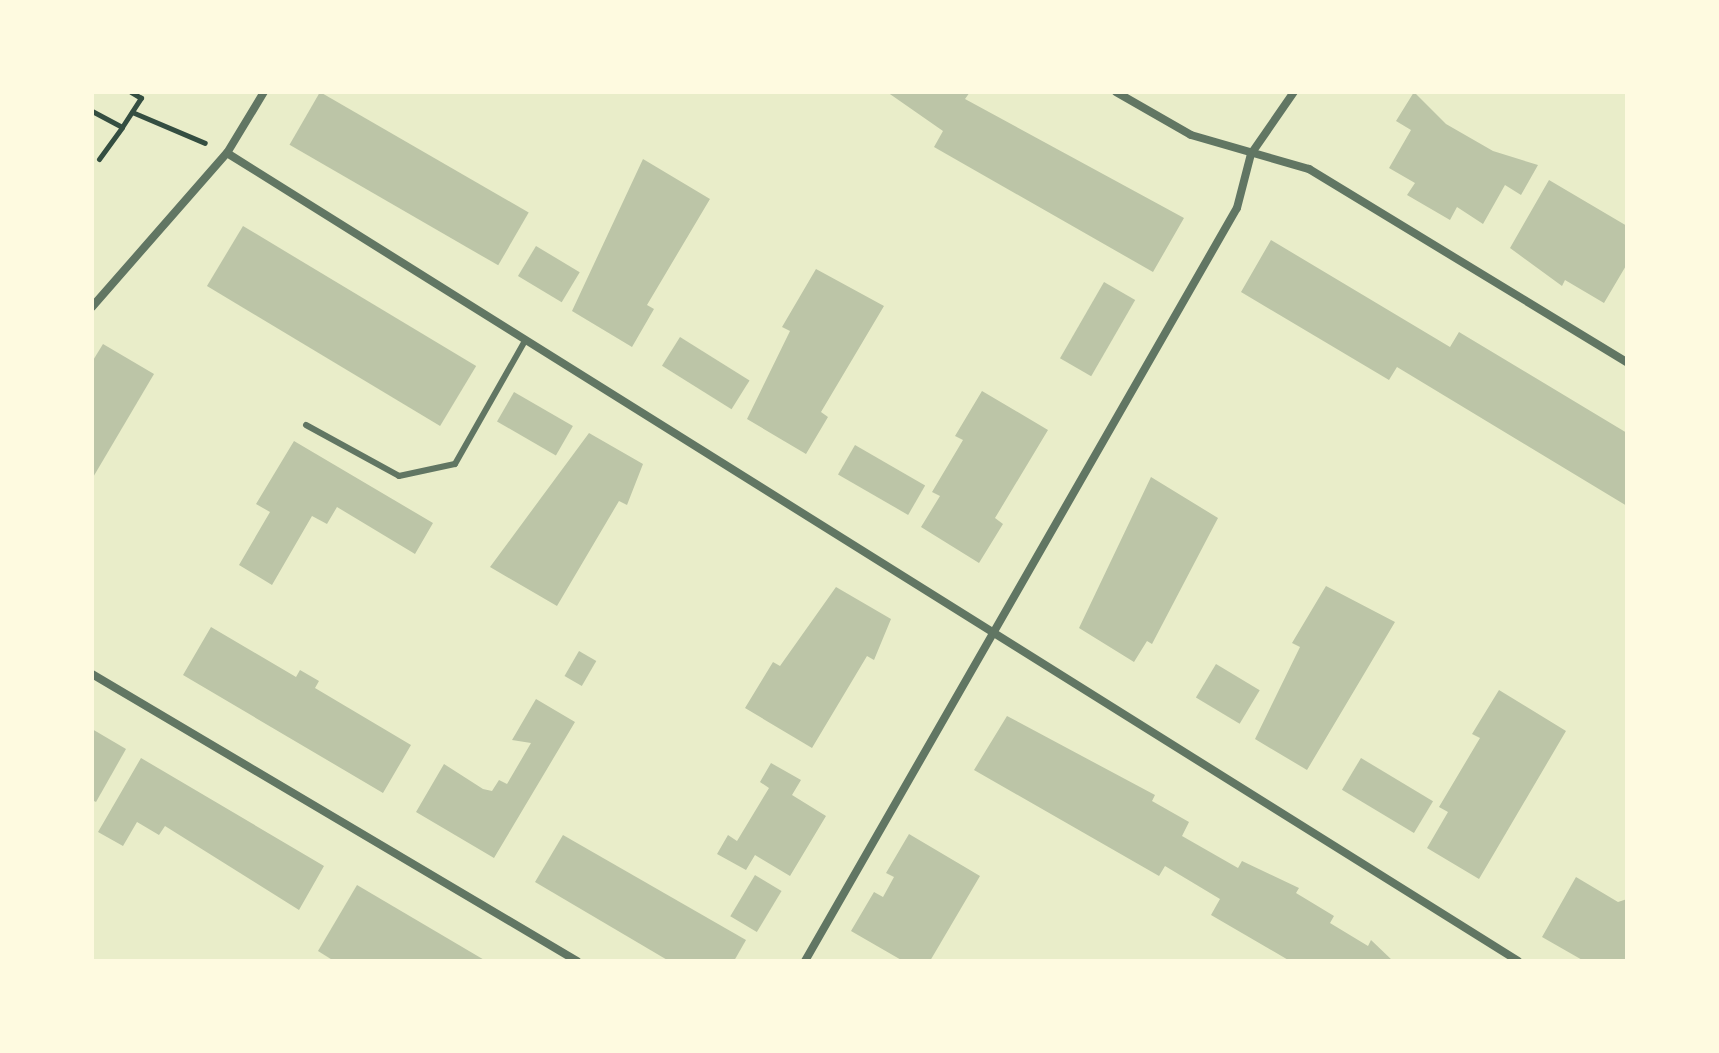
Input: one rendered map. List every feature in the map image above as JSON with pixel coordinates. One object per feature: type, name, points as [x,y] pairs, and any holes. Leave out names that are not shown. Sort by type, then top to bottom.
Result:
[{"type":"street","points":[[92,307],[227,153],[264,92]]},
{"type":"street","points":[[1116,92],[1191,135],[1309,169],[1627,362]]},
{"type":"street","points":[[805,961],[1237,208],[1251,154],[1294,92]]},
{"type":"street","points":[[227,153],[1518,961]]},
{"type":"street","points":[[92,674],[577,961]]},
{"type":"lane","points":[[306,425],[399,476],[455,464],[525,341]]},
{"type":"path","points":[[99,159],[143,95],[131,92]]},
{"type":"path","points":[[92,111],[122,127]]},
{"type":"path","points":[[132,112],[227,153]]},
{"type":"building","points":[[320,92],[529,212],[498,265],[290,145]]},
{"type":"building","points":[[887,92],[970,92],[965,99],[1184,218],[1153,272],[934,147],[943,131]]},
{"type":"building","points":[[1414,92],[1446,124],[1493,151],[1538,165],[1521,195],[1505,185],[1483,224],[1457,207],[1450,220],[1407,195],[1415,183],[1389,168],[1411,130],[1396,121]]},
{"type":"building","points":[[643,159],[710,199],[647,305],[654,309],[632,347],[572,311]]},
{"type":"building","points":[[1549,180],[1627,226],[1627,264],[1604,303],[1565,280],[1562,286],[1510,248]]},
{"type":"building","points":[[243,226],[476,366],[440,426],[207,286]]},
{"type":"building","points":[[1271,240],[1450,347],[1459,332],[1627,433],[1627,506],[1397,367],[1389,380],[1241,292]]},
{"type":"building","points":[[536,246],[580,272],[562,302],[518,276]]},
{"type":"building","points":[[816,269],[884,306],[821,412],[828,417],[806,454],[747,419],[790,331],[782,327]]},
{"type":"building","points":[[1104,282],[1135,300],[1091,376],[1060,358]]},
{"type":"building","points":[[680,337],[750,380],[732,409],[662,366]]},
{"type":"building","points":[[103,344],[154,374],[92,479],[92,362]]},
{"type":"building","points":[[982,391],[1048,430],[995,518],[1003,524],[979,563],[921,527],[940,496],[932,492],[963,440],[955,436]]},
{"type":"building","points":[[514,392],[573,426],[556,455],[497,421]]},
{"type":"building","points":[[589,433],[643,464],[627,505],[619,501],[557,606],[490,567]]},
{"type":"building","points":[[294,441],[433,523],[415,554],[337,507],[327,524],[312,516],[272,585],[239,565],[270,512],[256,504]]},
{"type":"building","points":[[855,445],[925,486],[908,515],[838,474]]},
{"type":"building","points":[[1151,477],[1218,518],[1152,644],[1147,641],[1134,662],[1079,628]]},
{"type":"building","points":[[1326,586],[1395,622],[1307,770],[1255,739],[1300,647],[1292,643]]},
{"type":"building","points":[[836,587],[891,619],[874,660],[867,656],[812,748],[745,708],[773,662],[780,666]]},
{"type":"building","points":[[211,627],[296,677],[300,670],[319,681],[315,688],[411,745],[383,793],[183,675]]},
{"type":"building","points":[[579,651],[596,661],[582,686],[564,676]]},
{"type":"building","points":[[1216,664],[1260,690],[1240,724],[1196,697]]},
{"type":"building","points":[[1499,690],[1566,731],[1479,879],[1427,848],[1448,812],[1439,807],[1480,738],[1472,734]]},
{"type":"building","points":[[536,699],[575,722],[494,858],[416,812],[444,764],[483,789],[492,791],[499,780],[507,784],[531,743],[512,740]]},
{"type":"building","points":[[1007,716],[1155,795],[1152,801],[1189,822],[1182,836],[1238,868],[1242,861],[1299,888],[1296,893],[1334,916],[1330,923],[1368,946],[1371,940],[1393,961],[1290,961],[1211,915],[1220,899],[1165,866],[1159,876],[974,770]]},
{"type":"building","points":[[92,729],[126,749],[96,802],[92,800]]},
{"type":"building","points":[[141,758],[324,866],[299,910],[165,826],[159,835],[137,822],[123,846],[98,832]]},
{"type":"building","points":[[1361,758],[1433,801],[1414,833],[1342,790]]},
{"type":"building","points":[[771,763],[801,780],[792,795],[826,816],[790,876],[755,855],[746,870],[717,854],[728,835],[737,841],[769,788],[760,782]]},
{"type":"building","points":[[909,834],[980,876],[930,961],[903,961],[851,931],[874,892],[883,897],[894,877],[886,873]]},
{"type":"building","points":[[563,835],[746,940],[734,961],[669,961],[535,882]]},
{"type":"building","points":[[755,875],[782,891],[757,932],[730,916]]},
{"type":"building","points":[[1576,877],[1618,902],[1627,899],[1627,961],[1584,961],[1542,937]]},
{"type":"building","points":[[357,885],[486,961],[334,961],[318,951]]}]
